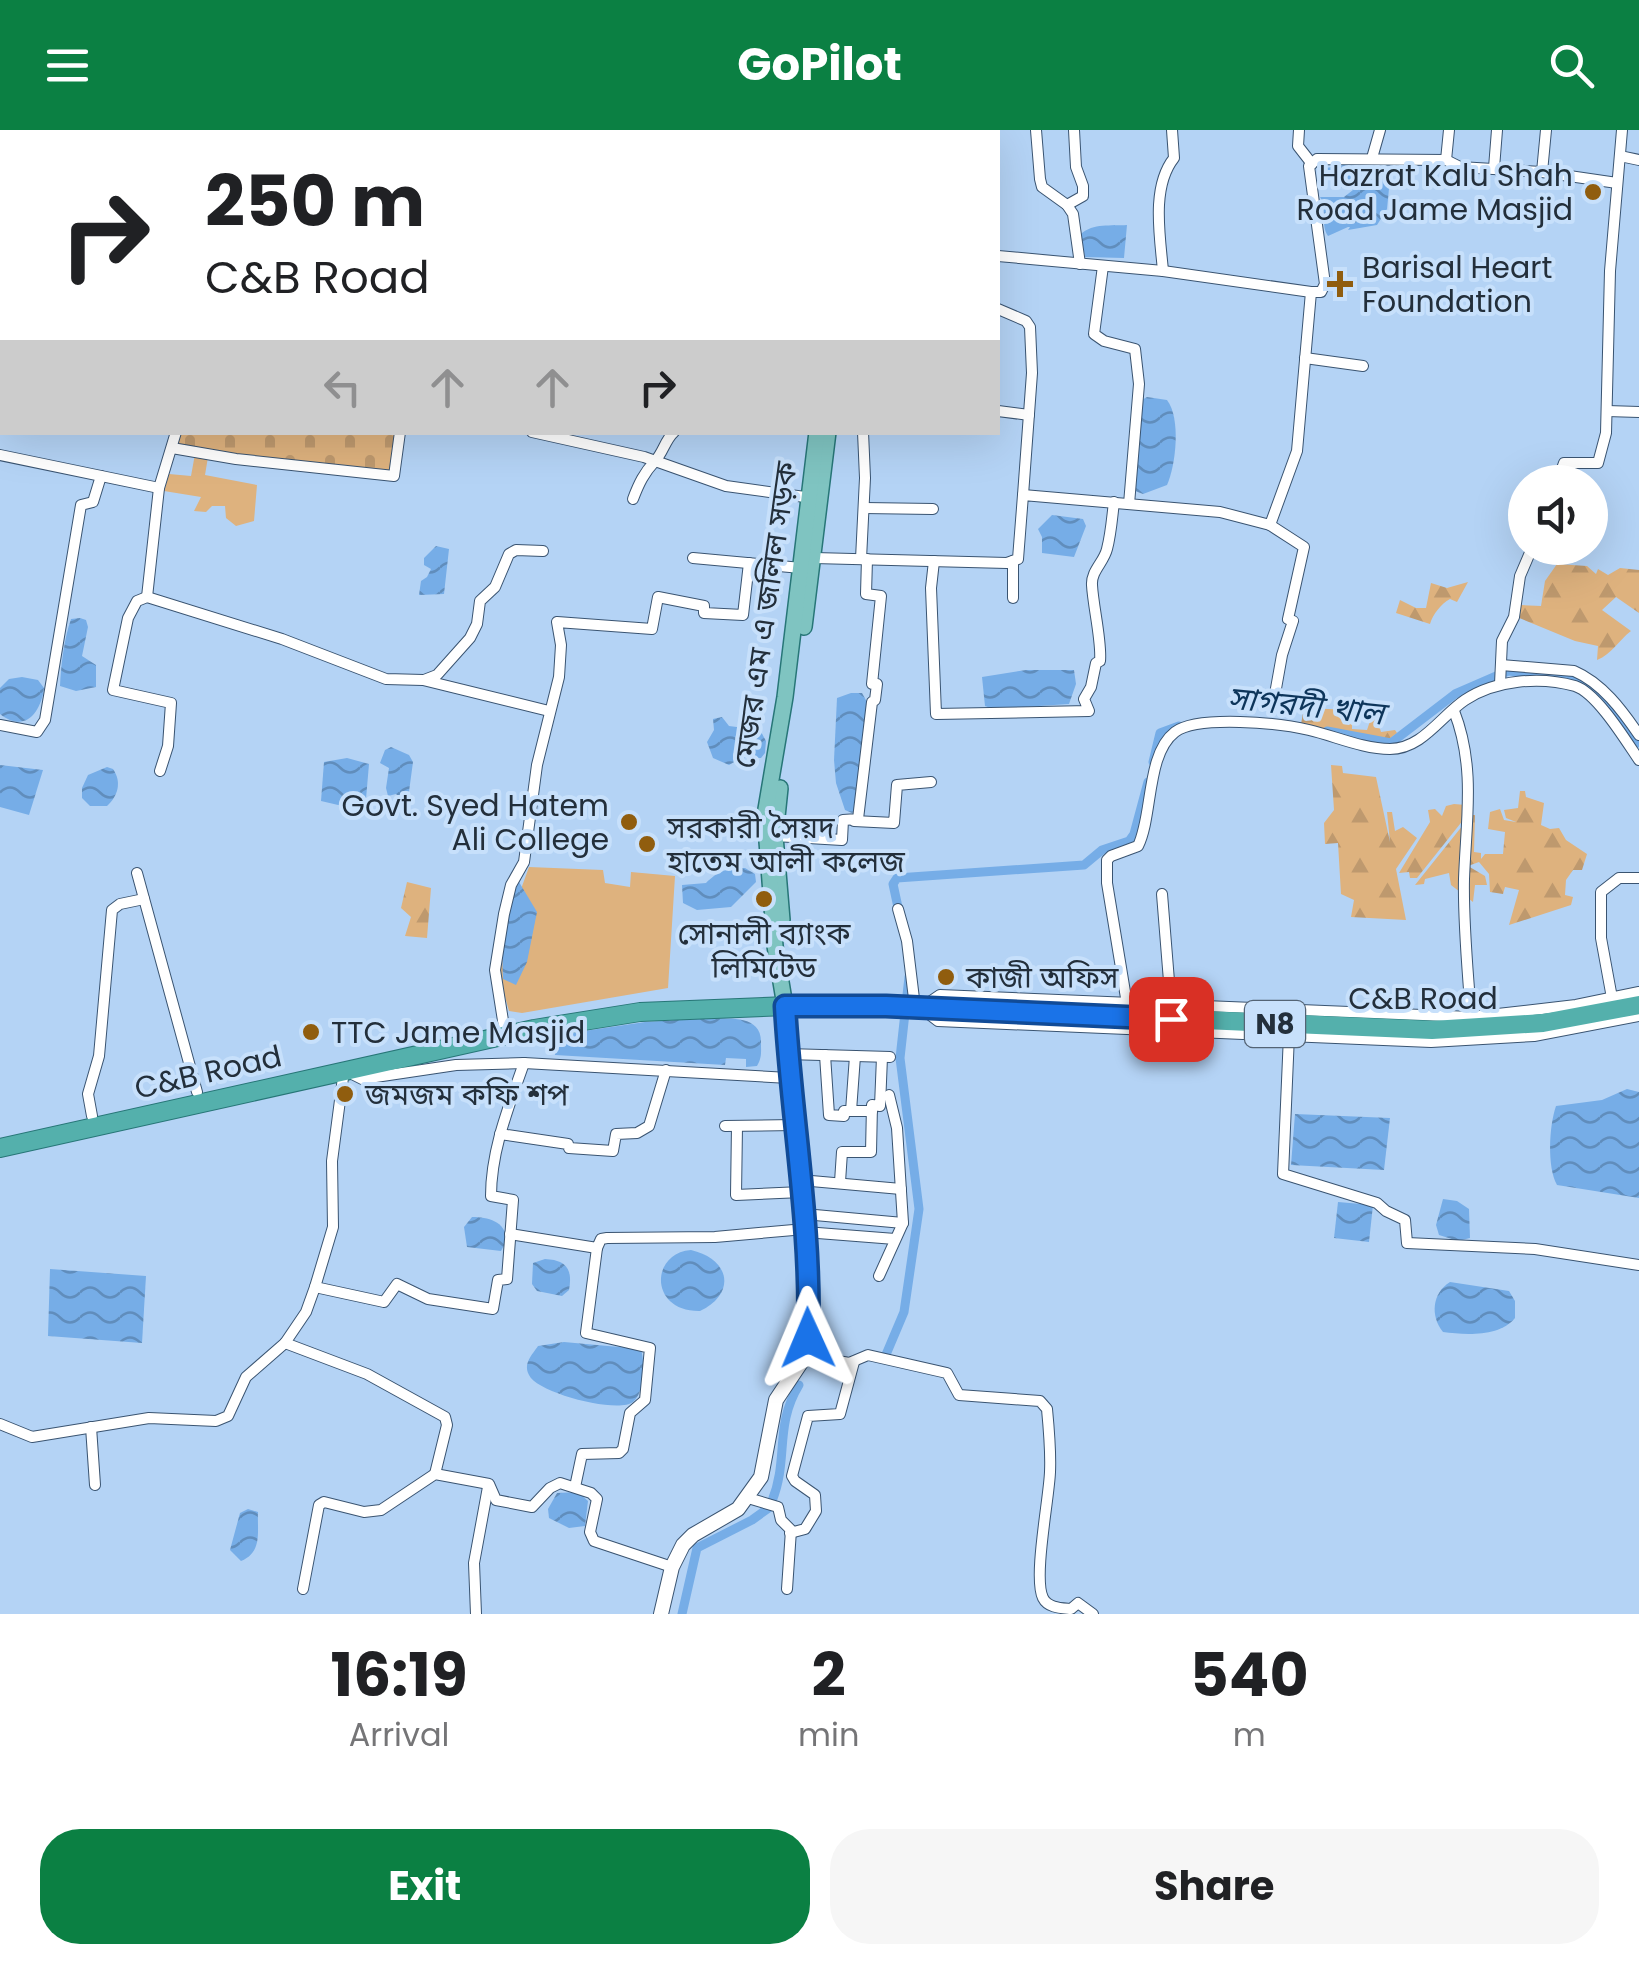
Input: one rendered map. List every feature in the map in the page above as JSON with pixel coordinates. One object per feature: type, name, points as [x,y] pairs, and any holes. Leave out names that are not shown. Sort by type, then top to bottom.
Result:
[{"type":"highway","name":"C&B Road","points":[[0,1137],[504,1027],[638,1002],[676,999],[785,1006]]},
{"type":"highway","name":"C&B Road","points":[[0,1148],[344,1070],[640,1012],[886,1006],[1432,1030],[1543,1023],[1639,1004]]},
{"type":"main road","name":"মেজর এম এ জলিল সড়ক","points":[[815,499],[817,435]]},
{"type":"main road","name":"মেজর এম এ জলিল সড়ক","points":[[785,1006],[788,979],[775,836],[815,499],[827,435]]},
{"type":"main road","name":"মেজর এম এ জলিল সড়ক","points":[[785,1006],[775,946],[765,815],[807,563]]},
{"type":"main road","points":[[662,1614],[672,1567],[683,1545],[738,1509],[762,1477],[776,1400],[806,1356],[809,1316],[805,1225],[785,1006]]},
{"type":"street","points":[[1036,130],[1042,187],[1067,204],[1073,214],[1080,264]]},
{"type":"street","points":[[1067,204],[1083,196],[1084,186],[1076,166],[1074,130]]},
{"type":"street","points":[[1163,271],[1160,192],[1166,168],[1174,158],[1172,130]]},
{"type":"street","points":[[1298,130],[1298,146],[1312,164]]},
{"type":"street","points":[[1372,158],[1380,130]]},
{"type":"street","points":[[1446,160],[1450,130]]},
{"type":"street","points":[[1494,168],[1497,130]]},
{"type":"street","points":[[1542,172],[1546,130]]},
{"type":"street","points":[[1563,465],[1592,464],[1601,459],[1608,411],[1610,271],[1622,130]]},
{"type":"street","points":[[1620,156],[1639,160]]},
{"type":"street","points":[[1000,256],[1163,271],[1321,292],[1325,284],[1308,176],[1317,160],[1446,160],[1460,167],[1617,182]]},
{"type":"street","points":[[1102,266],[1094,334],[1104,341],[1135,349],[1139,384],[1129,504]]},
{"type":"street","points":[[1270,524],[1298,450],[1311,292]]},
{"type":"street","points":[[693,558],[749,563],[1018,560],[1029,415],[1030,326],[1026,320],[1000,310]]},
{"type":"street","points":[[1305,358],[1364,366]]},
{"type":"street","points":[[1000,411],[1029,415]]},
{"type":"street","points":[[1608,411],[1639,412]]},
{"type":"street","points":[[147,597],[160,488],[175,435]]},
{"type":"street","points":[[172,448],[394,476],[400,435]]},
{"type":"street","points":[[546,435],[656,461],[726,486],[815,499]]},
{"type":"street","points":[[602,447],[603,435]]},
{"type":"street","points":[[633,498],[643,472],[656,461],[669,435]]},
{"type":"street","points":[[843,820],[858,819],[872,702],[876,700],[878,684],[872,684],[881,596],[866,594],[862,435]]},
{"type":"street","points":[[0,456],[160,488]]},
{"type":"street","points":[[0,726],[36,732],[45,720],[81,505],[94,502],[101,476]]},
{"type":"street","points":[[1023,494],[1220,512],[1270,524],[1304,547],[1288,619],[1293,621],[1275,694]]},
{"type":"street","points":[[934,561],[931,588],[936,714],[1088,711],[1084,699],[1100,661],[1101,648],[1091,588],[1094,572],[1105,556],[1114,502]]},
{"type":"street","points":[[864,508],[933,509]]},
{"type":"street","points":[[423,680],[437,675],[470,638],[477,624],[480,601],[495,586],[510,554],[516,550],[543,551]]},
{"type":"street","points":[[1013,561],[1013,598]]},
{"type":"street","points":[[504,1027],[495,970],[498,947],[511,886],[524,862],[537,765],[561,662],[558,622],[652,629],[658,597],[704,606],[704,613],[743,615],[749,563]]},
{"type":"street","points":[[1500,684],[1502,641],[1514,617],[1525,565]]},
{"type":"street","points":[[160,771],[168,746],[171,703],[114,690],[128,618],[136,601],[147,597],[282,639],[386,680],[423,680],[549,712]]},
{"type":"street","points":[[1501,665],[1574,671],[1584,676],[1616,704],[1639,735]]},
{"type":"street","points":[[1127,1004],[1107,883],[1107,860],[1138,846],[1156,766],[1172,734],[1188,725],[1282,726],[1372,747],[1400,748],[1422,736],[1464,700],[1500,684],[1548,683],[1582,690],[1621,733],[1639,760]]},
{"type":"street","points":[[1454,711],[1466,750],[1471,798],[1464,930],[1472,1018]]},
{"type":"street","points":[[843,820],[894,823],[897,784],[931,782]]},
{"type":"street","points":[[775,836],[842,840],[843,820]]},
{"type":"street","points":[[137,873],[197,1092]]},
{"type":"street","points":[[1612,998],[1604,962],[1601,892],[1619,878],[1639,878]]},
{"type":"street","points":[[1162,894],[1171,1006]]},
{"type":"street","points":[[92,1116],[88,1094],[98,1056],[112,910],[120,904],[144,900]]},
{"type":"street","points":[[898,909],[907,941],[915,1007]]},
{"type":"street","points":[[915,1007],[940,995],[1472,1018],[1532,1012],[1639,992]]},
{"type":"street","points":[[915,1007],[938,1021],[1462,1042],[1534,1036],[1639,1016]]},
{"type":"street","points":[[1289,1035],[1283,1174],[1377,1203],[1405,1220],[1407,1244],[1535,1249],[1639,1265]]},
{"type":"street","points":[[787,1054],[886,1057],[880,1106],[872,1106],[871,1152],[842,1152],[840,1182]]},
{"type":"street","points":[[825,1055],[829,1115],[844,1116],[844,1110],[872,1112]]},
{"type":"street","points":[[852,1111],[855,1056]]},
{"type":"street","points":[[315,1287],[384,1302],[396,1284],[428,1299],[494,1308],[498,1280],[508,1279],[512,1199],[490,1195],[500,1134],[524,1063]]},
{"type":"street","points":[[0,1424],[32,1437],[148,1418],[216,1421],[228,1416],[246,1376],[285,1343],[306,1312],[315,1287],[332,1228],[332,1161],[344,1070],[362,1080],[456,1065],[524,1063],[789,1078]]},
{"type":"street","points":[[500,1134],[568,1144],[569,1148],[613,1151],[616,1134],[637,1133],[648,1126],[666,1070]]},
{"type":"street","points":[[879,1276],[903,1223],[897,1128],[889,1095]]},
{"type":"street","points":[[794,1126],[731,1126],[736,1195],[840,1182],[901,1189]]},
{"type":"street","points":[[575,1487],[582,1454],[623,1450],[630,1413],[645,1400],[650,1348],[586,1333],[601,1239],[715,1237],[805,1225],[903,1223]]},
{"type":"street","points":[[805,1225],[895,1239]]},
{"type":"street","points":[[510,1234],[597,1248]]},
{"type":"street","points":[[285,1343],[367,1374],[444,1416],[447,1425],[436,1474]]},
{"type":"street","points":[[806,1356],[854,1362],[868,1355],[948,1372],[959,1395],[1040,1401],[1047,1409],[1050,1471],[1039,1577],[1042,1597],[1049,1606],[1071,1609],[1078,1603],[1094,1614]]},
{"type":"street","points":[[790,1532],[805,1529],[816,1511],[815,1494],[792,1476],[808,1416],[840,1414],[854,1362]]},
{"type":"street","points":[[91,1427],[94,1485]]},
{"type":"street","points":[[302,1589],[319,1505],[324,1502],[364,1512],[381,1510],[436,1474],[489,1484]]},
{"type":"street","points":[[489,1484],[496,1500],[532,1508],[560,1483],[575,1487],[597,1499],[590,1532],[594,1542],[672,1567]]},
{"type":"street","points":[[476,1614],[474,1563],[489,1484]]},
{"type":"street","points":[[748,1498],[778,1507],[790,1532],[787,1589]]},
{"type":"green space","points":[[175,435],[400,435],[394,476],[172,448]]},
{"type":"green space","points":[[195,454],[208,457],[205,475],[257,485],[254,521],[236,526],[226,518],[225,506],[194,511],[201,497],[164,491],[169,474],[191,476]]},
{"type":"green space","points":[[1556,565],[1587,566],[1596,574],[1598,569],[1608,575],[1620,568],[1639,570],[1639,613],[1616,597],[1602,610],[1631,631],[1597,660],[1598,646],[1575,641],[1517,617],[1521,605],[1541,606],[1545,581]]},
{"type":"green space","points":[[1468,582],[1457,602],[1450,599],[1430,624],[1396,613],[1400,600],[1426,608],[1431,583],[1447,588]]},
{"type":"green space","points":[[1304,708],[1352,710],[1352,729],[1367,730],[1374,709],[1381,732],[1397,733],[1385,742],[1301,724]]},
{"type":"green space","points":[[1331,765],[1342,766],[1343,773],[1376,777],[1390,842],[1387,812],[1392,812],[1395,831],[1403,827],[1417,838],[1396,869],[1406,920],[1351,917],[1354,900],[1341,894],[1338,843],[1325,844],[1324,823],[1334,810]]},
{"type":"green space","points":[[1520,791],[1544,803],[1541,825],[1559,828],[1566,840],[1587,854],[1582,870],[1573,870],[1566,880],[1565,895],[1573,897],[1571,905],[1509,925],[1519,890],[1505,887],[1503,894],[1490,892],[1489,874],[1479,862],[1468,866],[1485,876],[1487,885],[1475,885],[1473,902],[1451,885],[1449,873],[1415,885],[1471,815],[1475,815],[1474,852],[1481,853],[1481,859],[1485,854],[1503,854],[1505,832],[1488,829],[1490,812],[1500,809],[1504,820],[1516,822],[1506,818],[1504,810],[1518,808]]},
{"type":"green space","points":[[1466,805],[1468,814],[1417,878],[1410,878],[1409,872],[1399,873],[1430,822],[1428,810],[1435,809],[1442,816],[1446,806]]},
{"type":"green space","points":[[529,867],[603,870],[605,883],[630,887],[631,872],[675,876],[668,988],[522,1013],[509,1011],[500,979],[500,947]]},
{"type":"green space","points":[[407,882],[431,888],[427,938],[405,936],[411,917],[401,908]]},
{"type":"water","points":[[1350,164],[1362,169],[1391,168],[1387,209],[1377,225],[1348,227],[1328,236],[1320,197],[1344,197],[1353,190],[1332,188],[1332,176],[1326,168]]},
{"type":"water","points":[[1127,225],[1124,258],[1085,257],[1081,234],[1086,230]]},
{"type":"water","points":[[1142,400],[1167,400],[1174,418],[1176,442],[1167,485],[1143,494],[1135,491]]},
{"type":"water","points":[[1052,515],[1083,519],[1086,526],[1074,557],[1042,553],[1038,529]]},
{"type":"water","points":[[436,546],[449,549],[444,594],[419,595],[421,581],[431,569],[424,565],[424,558]]},
{"type":"water","points":[[71,619],[86,620],[88,627],[82,656],[96,665],[96,687],[76,691],[60,686]]},
{"type":"water","points":[[1026,670],[1074,670],[1076,684],[1069,704],[993,709],[985,706],[982,677]]},
{"type":"water","points":[[9,679],[38,680],[44,688],[35,712],[17,722],[0,714],[0,688]]},
{"type":"water","points":[[862,693],[867,702],[852,813],[845,810],[834,760],[837,698]]},
{"type":"water","points":[[722,717],[729,726],[760,730],[766,741],[761,758],[741,758],[729,765],[713,758],[707,742],[714,730],[713,719]]},
{"type":"water","points":[[391,747],[409,755],[413,762],[408,799],[404,801],[396,794],[388,796],[386,788],[389,768],[380,763],[385,750]]},
{"type":"water","points":[[347,758],[369,764],[366,799],[351,808],[321,801],[324,762]]},
{"type":"water","points":[[0,765],[43,770],[29,815],[0,807]]},
{"type":"water","points":[[107,767],[116,774],[114,798],[107,806],[90,806],[82,798],[82,788],[88,775]]},
{"type":"water","points":[[745,868],[755,874],[756,882],[731,907],[697,910],[683,903],[682,885],[706,883],[723,871]]},
{"type":"water","points":[[519,882],[537,912],[527,962],[516,985],[503,979],[503,955],[507,917]]},
{"type":"water","points":[[744,1020],[756,1027],[761,1043],[757,1066],[746,1067],[746,1059],[726,1058],[725,1065],[555,1055],[555,1043],[564,1034],[645,1022]]},
{"type":"water","points":[[1627,1089],[1639,1092],[1639,1198],[1557,1185],[1550,1146],[1556,1106],[1602,1100]]},
{"type":"water","points":[[1295,1114],[1390,1118],[1384,1170],[1291,1165]]},
{"type":"water","points":[[1443,1199],[1457,1201],[1469,1209],[1470,1238],[1458,1241],[1439,1235],[1436,1225]]},
{"type":"water","points":[[1338,1202],[1373,1205],[1369,1242],[1334,1238]]},
{"type":"water","points":[[472,1217],[490,1219],[503,1228],[507,1240],[501,1251],[467,1247],[464,1227]]},
{"type":"water","points":[[691,1250],[714,1261],[724,1277],[720,1295],[700,1311],[683,1309],[671,1302],[661,1282],[668,1261]]},
{"type":"water","points":[[545,1259],[558,1261],[569,1271],[569,1290],[562,1296],[537,1291],[532,1284],[533,1263]]},
{"type":"water","points":[[50,1269],[146,1276],[142,1343],[48,1336]]},
{"type":"water","points":[[1450,1282],[1509,1291],[1515,1301],[1515,1318],[1491,1332],[1443,1332],[1436,1319],[1435,1305],[1439,1292]]},
{"type":"water","points":[[564,1342],[641,1349],[643,1377],[633,1402],[596,1403],[561,1395],[535,1382],[527,1367],[538,1346]]},
{"type":"water","points":[[578,1492],[588,1501],[585,1526],[569,1528],[549,1518],[548,1509],[557,1493]]},
{"type":"water","points":[[248,1509],[258,1512],[257,1540],[253,1552],[241,1561],[230,1550],[240,1513]]},
{"type":"waterway","name":"সাগরদী খাল","points":[[1327,731],[1391,743],[1455,694],[1508,671],[1573,677],[1587,682],[1639,743]]},
{"type":"waterway","name":"সাগরদী খাল","points":[[1153,762],[1160,733],[1179,726]]},
{"type":"waterway","name":"সাগরদী খাল","points":[[899,912],[893,884],[897,878],[1084,865],[1102,850],[1129,841],[1148,782]]},
{"type":"waterway","name":"সাগরদী খাল","points":[[885,1357],[904,1312],[919,1209],[900,1058],[909,977]]},
{"type":"waterway","points":[[772,1501],[787,1415],[799,1385]]},
{"type":"waterway","points":[[682,1614],[697,1548],[770,1507]]},
{"type":"place","name":"Hazrat Kalu Shah Road Jame Masjid","points":[[1593,192]]},
{"type":"place","name":"Barisal Heart Foundation","points":[[1340,284]]},
{"type":"place","name":"Govt. Syed Hatem Ali College","points":[[629,822]]},
{"type":"place","name":"সরকারী সৈয়দ হাতেম আলী কলেজ","points":[[647,844]]},
{"type":"place","name":"সোনালী ব্যাংক লিমিটেড","points":[[764,899]]},
{"type":"place","name":"কাজী অফিস","points":[[946,977]]},
{"type":"place","name":"TTC Jame Masjid","points":[[311,1032]]},
{"type":"place","name":"জমজম কফি শপ","points":[[345,1094]]},
{"type":"route","points":[[808,1338],[806,1230],[785,1006],[886,1006],[1171,1019]]}]
